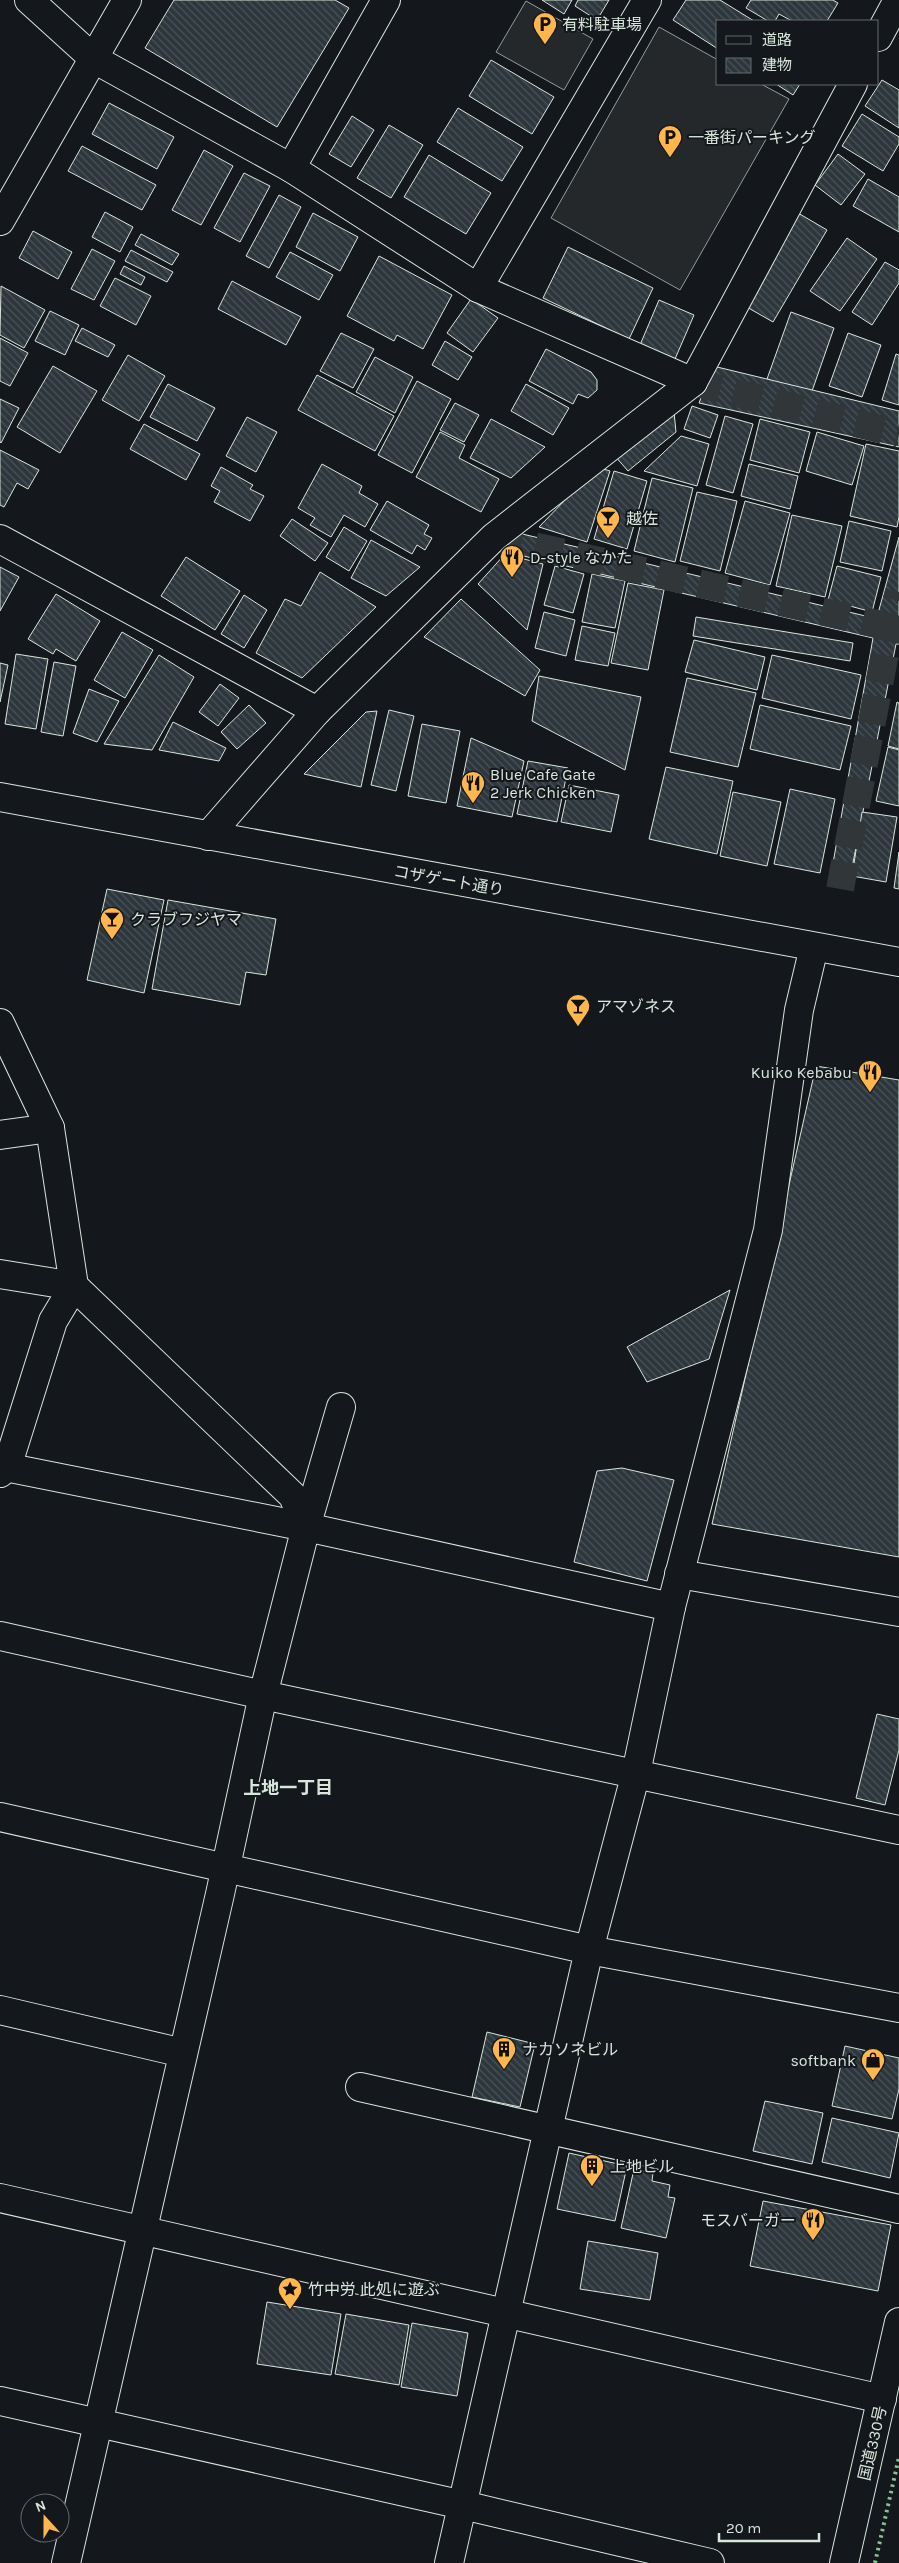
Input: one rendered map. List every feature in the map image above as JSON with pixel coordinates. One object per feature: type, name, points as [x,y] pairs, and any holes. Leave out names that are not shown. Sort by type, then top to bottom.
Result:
[{"type":"main road","points":[[29,0],[94,59],[291,168],[478,288],[693,382]]},
{"type":"main road","points":[[0,221],[127,0]]},
{"type":"main road","points":[[291,168],[386,0]]},
{"type":"main road","points":[[478,288],[647,0]]},
{"type":"main road","points":[[879,35],[892,5]]},
{"type":"main road","points":[[208,836],[317,711],[494,536],[693,382],[852,85]]},
{"type":"main road","points":[[0,539],[317,711]]},
{"type":"main road","name":"コザゲート通り","points":[[0,797],[899,962]]},
{"type":"main road","points":[[449,2563],[590,1950],[636,1773],[670,1607],[768,1230],[799,1010],[814,947]]},
{"type":"main road","points":[[0,1023],[50,1128],[74,1286],[53,1321],[2,1469],[306,1527],[670,1607]]},
{"type":"main road","points":[[0,1135],[50,1128]]},
{"type":"main road","points":[[0,1274],[74,1286],[294,1496],[306,1527]]},
{"type":"main road","points":[[66,2563],[264,1695],[306,1527],[341,1408]]},
{"type":"main road","points":[[679,1574],[899,1612]]},
{"type":"main road","points":[[0,1636],[264,1695],[899,1830]]},
{"type":"main road","points":[[0,1817],[225,1870],[590,1950],[899,2008]]},
{"type":"main road","points":[[0,2010],[183,2053]]},
{"type":"main road","points":[[360,2087],[899,2209]]},
{"type":"main road","points":[[0,2198],[507,2312],[882,2399]]},
{"type":"main road","name":"国道330号","points":[[844,2563],[899,2322]]},
{"type":"main road","points":[[0,2401],[463,2505],[710,2563]]},
{"type":"shaded area","name":"有料駐車場","points":[[526,1],[593,39],[564,90],[496,52]]},
{"type":"shaded area","name":"一番街パーキング","points":[[659,27],[716,59],[716,85],[763,85],[789,99],[680,290],[551,218]]},
{"type":"building","points":[[174,0],[335,0],[349,8],[277,127],[145,48]]},
{"type":"building","points":[[542,0],[572,0],[564,14]]},
{"type":"building","points":[[578,0],[609,0],[597,20],[575,6]]},
{"type":"building","points":[[686,0],[720,0],[752,20],[716,20],[716,48],[673,20]]},
{"type":"building","points":[[751,0],[833,0],[838,3],[828,20],[790,20],[779,14],[776,20],[766,20],[746,8]]},
{"type":"building","points":[[491,60],[554,97],[532,134],[469,96]]},
{"type":"building","points":[[882,80],[899,90],[899,128],[865,106]]},
{"type":"building","points":[[778,85],[799,85],[793,95]]},
{"type":"building","points":[[109,103],[174,137],[157,169],[92,134]]},
{"type":"building","points":[[458,108],[523,147],[502,181],[437,142]]},
{"type":"building","points":[[862,114],[899,137],[899,144],[883,171],[842,146]]},
{"type":"building","points":[[352,116],[374,130],[351,167],[329,154]]},
{"type":"building","points":[[389,125],[423,145],[391,198],[357,178]]},
{"type":"building","points":[[82,146],[156,185],[142,210],[68,171]]},
{"type":"building","points":[[204,150],[233,166],[201,225],[172,210]]},
{"type":"building","points":[[838,154],[865,174],[841,205],[815,185]]},
{"type":"building","points":[[429,155],[491,193],[466,234],[404,197]]},
{"type":"building","points":[[244,173],[270,186],[240,242],[214,228]]},
{"type":"building","points":[[868,179],[899,197],[899,232],[853,206]]},
{"type":"building","points":[[279,195],[301,207],[269,268],[246,256]]},
{"type":"building","points":[[105,212],[133,227],[120,252],[92,237]]},
{"type":"building","points":[[313,213],[358,237],[340,271],[296,247]]},
{"type":"building","points":[[798,213],[827,230],[773,322],[745,306]]},
{"type":"building","points":[[33,231],[72,252],[58,279],[19,258]]},
{"type":"building","points":[[141,234],[179,254],[172,265],[135,245]]},
{"type":"building","points":[[847,238],[877,259],[840,311],[810,291]]},
{"type":"building","points":[[568,247],[653,288],[629,339],[543,298]]},
{"type":"building","points":[[92,249],[115,261],[94,300],[71,289]]},
{"type":"building","points":[[131,250],[173,272],[167,282],[125,261]]},
{"type":"building","points":[[290,252],[333,275],[319,300],[276,277]]},
{"type":"building","points":[[379,256],[452,295],[423,349],[397,335],[394,341],[347,316]]},
{"type":"building","points":[[885,262],[899,270],[899,283],[872,325],[852,312]]},
{"type":"building","points":[[124,266],[145,277],[141,285],[120,274]]},
{"type":"building","points":[[115,278],[151,296],[136,325],[100,306]]},
{"type":"building","points":[[232,281],[301,317],[286,345],[218,309]]},
{"type":"building","points":[[1,286],[45,310],[24,348],[0,335]]},
{"type":"building","points":[[471,299],[498,318],[473,352],[447,333]]},
{"type":"building","points":[[659,300],[694,315],[675,359],[640,345]]},
{"type":"building","points":[[50,311],[79,325],[65,355],[35,341]]},
{"type":"building","points":[[791,312],[834,328],[811,394],[767,379]]},
{"type":"building","points":[[82,328],[115,345],[108,357],[75,341]]},
{"type":"building","points":[[341,333],[374,349],[353,388],[320,371]]},
{"type":"building","points":[[848,333],[881,345],[862,397],[829,386]]},
{"type":"building","points":[[0,338],[28,353],[10,386],[0,381]]},
{"type":"building","points":[[445,341],[472,357],[458,380],[432,365]]},
{"type":"building","points":[[546,349],[591,372],[597,380],[597,390],[588,398],[578,394],[573,404],[529,381]]},
{"type":"building","points":[[896,354],[899,355],[899,405],[882,400]]},
{"type":"building","points":[[128,355],[165,376],[139,421],[102,400]]},
{"type":"building","points":[[375,357],[413,377],[395,413],[356,392]]},
{"type":"building","points":[[53,366],[97,391],[60,453],[17,427]]},
{"type":"building","points":[[713,366],[899,411],[899,447],[699,403]]},
{"type":"building","points":[[317,375],[394,416],[375,451],[298,410]]},
{"type":"building","points":[[417,381],[451,399],[412,473],[378,455]]},
{"type":"building","points":[[168,384],[215,408],[197,441],[150,417]]},
{"type":"building","points":[[526,384],[569,408],[553,435],[511,411]]},
{"type":"building","points":[[0,399],[19,408],[1,443],[0,442]]},
{"type":"building","points":[[673,402],[676,432],[628,471],[614,455]]},
{"type":"building","points":[[455,403],[479,415],[464,442],[440,430]]},
{"type":"building","points":[[692,406],[718,415],[710,438],[684,429]]},
{"type":"building","points":[[725,416],[753,424],[733,493],[706,485]]},
{"type":"building","points":[[247,417],[277,432],[256,472],[226,456]]},
{"type":"building","points":[[491,419],[545,447],[511,478],[470,458]]},
{"type":"building","points":[[760,419],[810,432],[799,473],[750,460]]},
{"type":"building","points":[[144,424],[200,454],[186,480],[130,449]]},
{"type":"building","points":[[440,432],[465,445],[459,458],[499,479],[481,512],[416,477]]},
{"type":"building","points":[[817,432],[864,446],[852,485],[806,471]]},
{"type":"building","points":[[681,436],[709,444],[697,486],[644,471]]},
{"type":"building","points":[[866,444],[899,451],[899,517],[897,527],[850,516]]},
{"type":"building","points":[[0,450],[39,470],[28,489],[17,483],[4,507],[0,505]]},
{"type":"building","points":[[322,464],[362,486],[359,493],[378,504],[365,527],[344,515],[331,537],[310,525],[315,518],[298,508]]},
{"type":"building","points":[[749,464],[798,476],[790,509],[741,496]]},
{"type":"building","points":[[221,467],[253,485],[250,489],[264,496],[250,521],[214,502],[220,491],[211,486]]},
{"type":"building","points":[[597,467],[610,471],[587,542],[539,527]]},
{"type":"building","points":[[614,471],[647,481],[627,549],[594,539]]},
{"type":"building","points":[[652,478],[693,488],[675,562],[634,551]]},
{"type":"building","points":[[697,492],[737,501],[720,571],[680,561]]},
{"type":"building","points":[[387,501],[429,525],[424,534],[432,538],[425,550],[417,545],[412,554],[370,530]]},
{"type":"building","points":[[745,501],[790,513],[770,585],[725,573]]},
{"type":"building","points":[[792,515],[842,526],[825,597],[776,586]]},
{"type":"building","points":[[292,519],[328,543],[315,561],[280,536]]},
{"type":"building","points":[[849,521],[891,531],[882,571],[840,562]]},
{"type":"building","points":[[344,527],[367,541],[349,571],[326,557]]},
{"type":"building","points":[[514,532],[899,624],[899,644],[896,644],[849,883],[830,880],[873,638],[498,550]]},
{"type":"building","points":[[899,537],[899,623],[877,617]]},
{"type":"building","points":[[371,540],[420,567],[386,596],[351,578]]},
{"type":"building","points":[[505,554],[543,564],[527,630],[478,584]]},
{"type":"building","points":[[186,557],[240,591],[215,630],[161,596]]},
{"type":"building","points":[[555,566],[584,574],[573,613],[544,605]]},
{"type":"building","points":[[837,566],[881,577],[872,612],[828,600]]},
{"type":"building","points":[[0,567],[19,577],[0,611]]},
{"type":"building","points":[[320,572],[376,607],[302,678],[256,653],[285,599],[301,606]]},
{"type":"building","points":[[592,574],[625,581],[615,628],[582,622]]},
{"type":"building","points":[[628,583],[664,590],[648,670],[611,663]]},
{"type":"building","points":[[56,594],[100,621],[76,661],[56,649],[53,654],[28,639]]},
{"type":"building","points":[[244,595],[267,610],[244,648],[221,634]]},
{"type":"building","points":[[461,599],[540,670],[525,696],[424,637]]},
{"type":"building","points":[[544,612],[575,620],[566,656],[535,648]]},
{"type":"building","points":[[696,617],[853,643],[850,661],[693,636]]},
{"type":"building","points":[[582,626],[615,633],[608,666],[575,660]]},
{"type":"building","points":[[122,632],[153,650],[125,698],[94,680]]},
{"type":"building","points":[[694,640],[765,657],[757,690],[685,672]]},
{"type":"building","points":[[16,654],[48,659],[36,729],[5,724]]},
{"type":"building","points":[[159,655],[194,677],[152,750],[104,744]]},
{"type":"building","points":[[772,655],[861,675],[851,719],[762,698]]},
{"type":"building","points":[[54,662],[76,666],[63,736],[41,732]]},
{"type":"building","points":[[0,663],[8,665],[0,702]]},
{"type":"building","points":[[539,676],[641,697],[625,770],[532,721]]},
{"type":"building","points":[[687,678],[756,693],[738,767],[670,752]]},
{"type":"building","points":[[220,684],[239,698],[218,726],[199,712]]},
{"type":"building","points":[[89,689],[119,701],[97,742],[73,733]]},
{"type":"building","points":[[897,702],[899,703],[899,749],[888,746]]},
{"type":"building","points":[[249,705],[266,723],[237,749],[221,732]]},
{"type":"building","points":[[760,705],[851,726],[840,770],[750,749]]},
{"type":"building","points":[[389,710],[414,716],[396,791],[371,785]]},
{"type":"building","points":[[377,711],[361,787],[304,774],[366,712]]},
{"type":"building","points":[[173,722],[226,748],[219,761],[159,750]]},
{"type":"building","points":[[422,724],[460,731],[446,803],[408,796]]},
{"type":"building","points":[[471,738],[524,761],[512,817],[457,806]]},
{"type":"building","points":[[888,747],[899,750],[899,806],[876,801]]},
{"type":"building","points":[[528,761],[568,768],[557,822],[517,814]]},
{"type":"building","points":[[666,767],[733,781],[717,854],[649,839]]},
{"type":"building","points":[[569,785],[619,795],[611,832],[561,822]]},
{"type":"building","points":[[790,789],[835,799],[820,873],[774,864]]},
{"type":"building","points":[[733,792],[781,802],[767,866],[720,856]]},
{"type":"building","points":[[862,812],[897,817],[886,882],[852,876]]},
{"type":"building","points":[[899,852],[899,889],[894,888]]},
{"type":"building","points":[[107,889],[164,900],[144,993],[87,980]]},
{"type":"building","points":[[168,900],[276,919],[266,975],[246,972],[240,1005],[152,989]]},
{"type":"building","points":[[816,1066],[899,1080],[899,1557],[712,1524]]},
{"type":"building","points":[[730,1290],[709,1359],[647,1382],[627,1347]]},
{"type":"building","points":[[622,1468],[674,1480],[647,1581],[574,1562],[597,1471]]},
{"type":"building","points":[[877,1714],[899,1719],[899,1750],[885,1805],[856,1798]]},
{"type":"building","name":"ナカソネビル","points":[[487,2032],[535,2044],[520,2107],[472,2097]]},
{"type":"building","points":[[845,2046],[899,2058],[899,2089],[892,2119],[832,2106]]},
{"type":"building","points":[[765,2101],[823,2113],[812,2164],[753,2151]]},
{"type":"building","points":[[832,2118],[899,2133],[890,2178],[822,2162]]},
{"type":"building","name":"上地ビル","points":[[569,2153],[627,2166],[615,2221],[557,2209]]},
{"type":"building","points":[[634,2169],[653,2173],[652,2181],[670,2185],[668,2197],[675,2198],[666,2238],[621,2228]]},
{"type":"building","points":[[763,2201],[891,2225],[878,2291],[750,2266]]},
{"type":"building","points":[[588,2241],[658,2253],[650,2300],[580,2289]]},
{"type":"building","points":[[267,2302],[341,2314],[331,2375],[257,2364]]},
{"type":"building","points":[[346,2314],[409,2325],[399,2385],[335,2374]]},
{"type":"building","points":[[412,2323],[468,2333],[457,2396],[401,2387]]},
{"type":"tunnel","points":[[693,382],[899,434]]},
{"type":"tunnel","points":[[494,537],[899,629]]},
{"type":"tunnel","points":[[840,889],[890,627],[899,592]]},
{"type":"hedge","points":[[875,2563],[899,2457]]},
{"type":"place","name":"有料駐車場","points":[[545,45]]},
{"type":"place","name":"一番街パーキング","points":[[670,158]]},
{"type":"place","name":"越佐","points":[[608,539]]},
{"type":"place","name":"D-style なかた","points":[[512,578]]},
{"type":"place","name":"Blue Cafe Gate 2 Jerk Chicken","points":[[473,804]]},
{"type":"place","name":"クラブフジヤマ","points":[[112,940]]},
{"type":"place","name":"アマゾネス","points":[[578,1027]]},
{"type":"place","name":"Kuiko Kebabu","points":[[870,1093]]},
{"type":"place","name":"ナカソネビル","points":[[504,2070]]},
{"type":"place","name":"softbank","points":[[873,2081]]},
{"type":"place","name":"上地ビル","points":[[592,2187]]},
{"type":"place","name":"モスバーガー","points":[[813,2241]]},
{"type":"place","name":"竹中労 此処に遊ぶ","points":[[290,2310]]},
{"type":"district","name":"上地一丁目","points":[[288,1788]]}]
